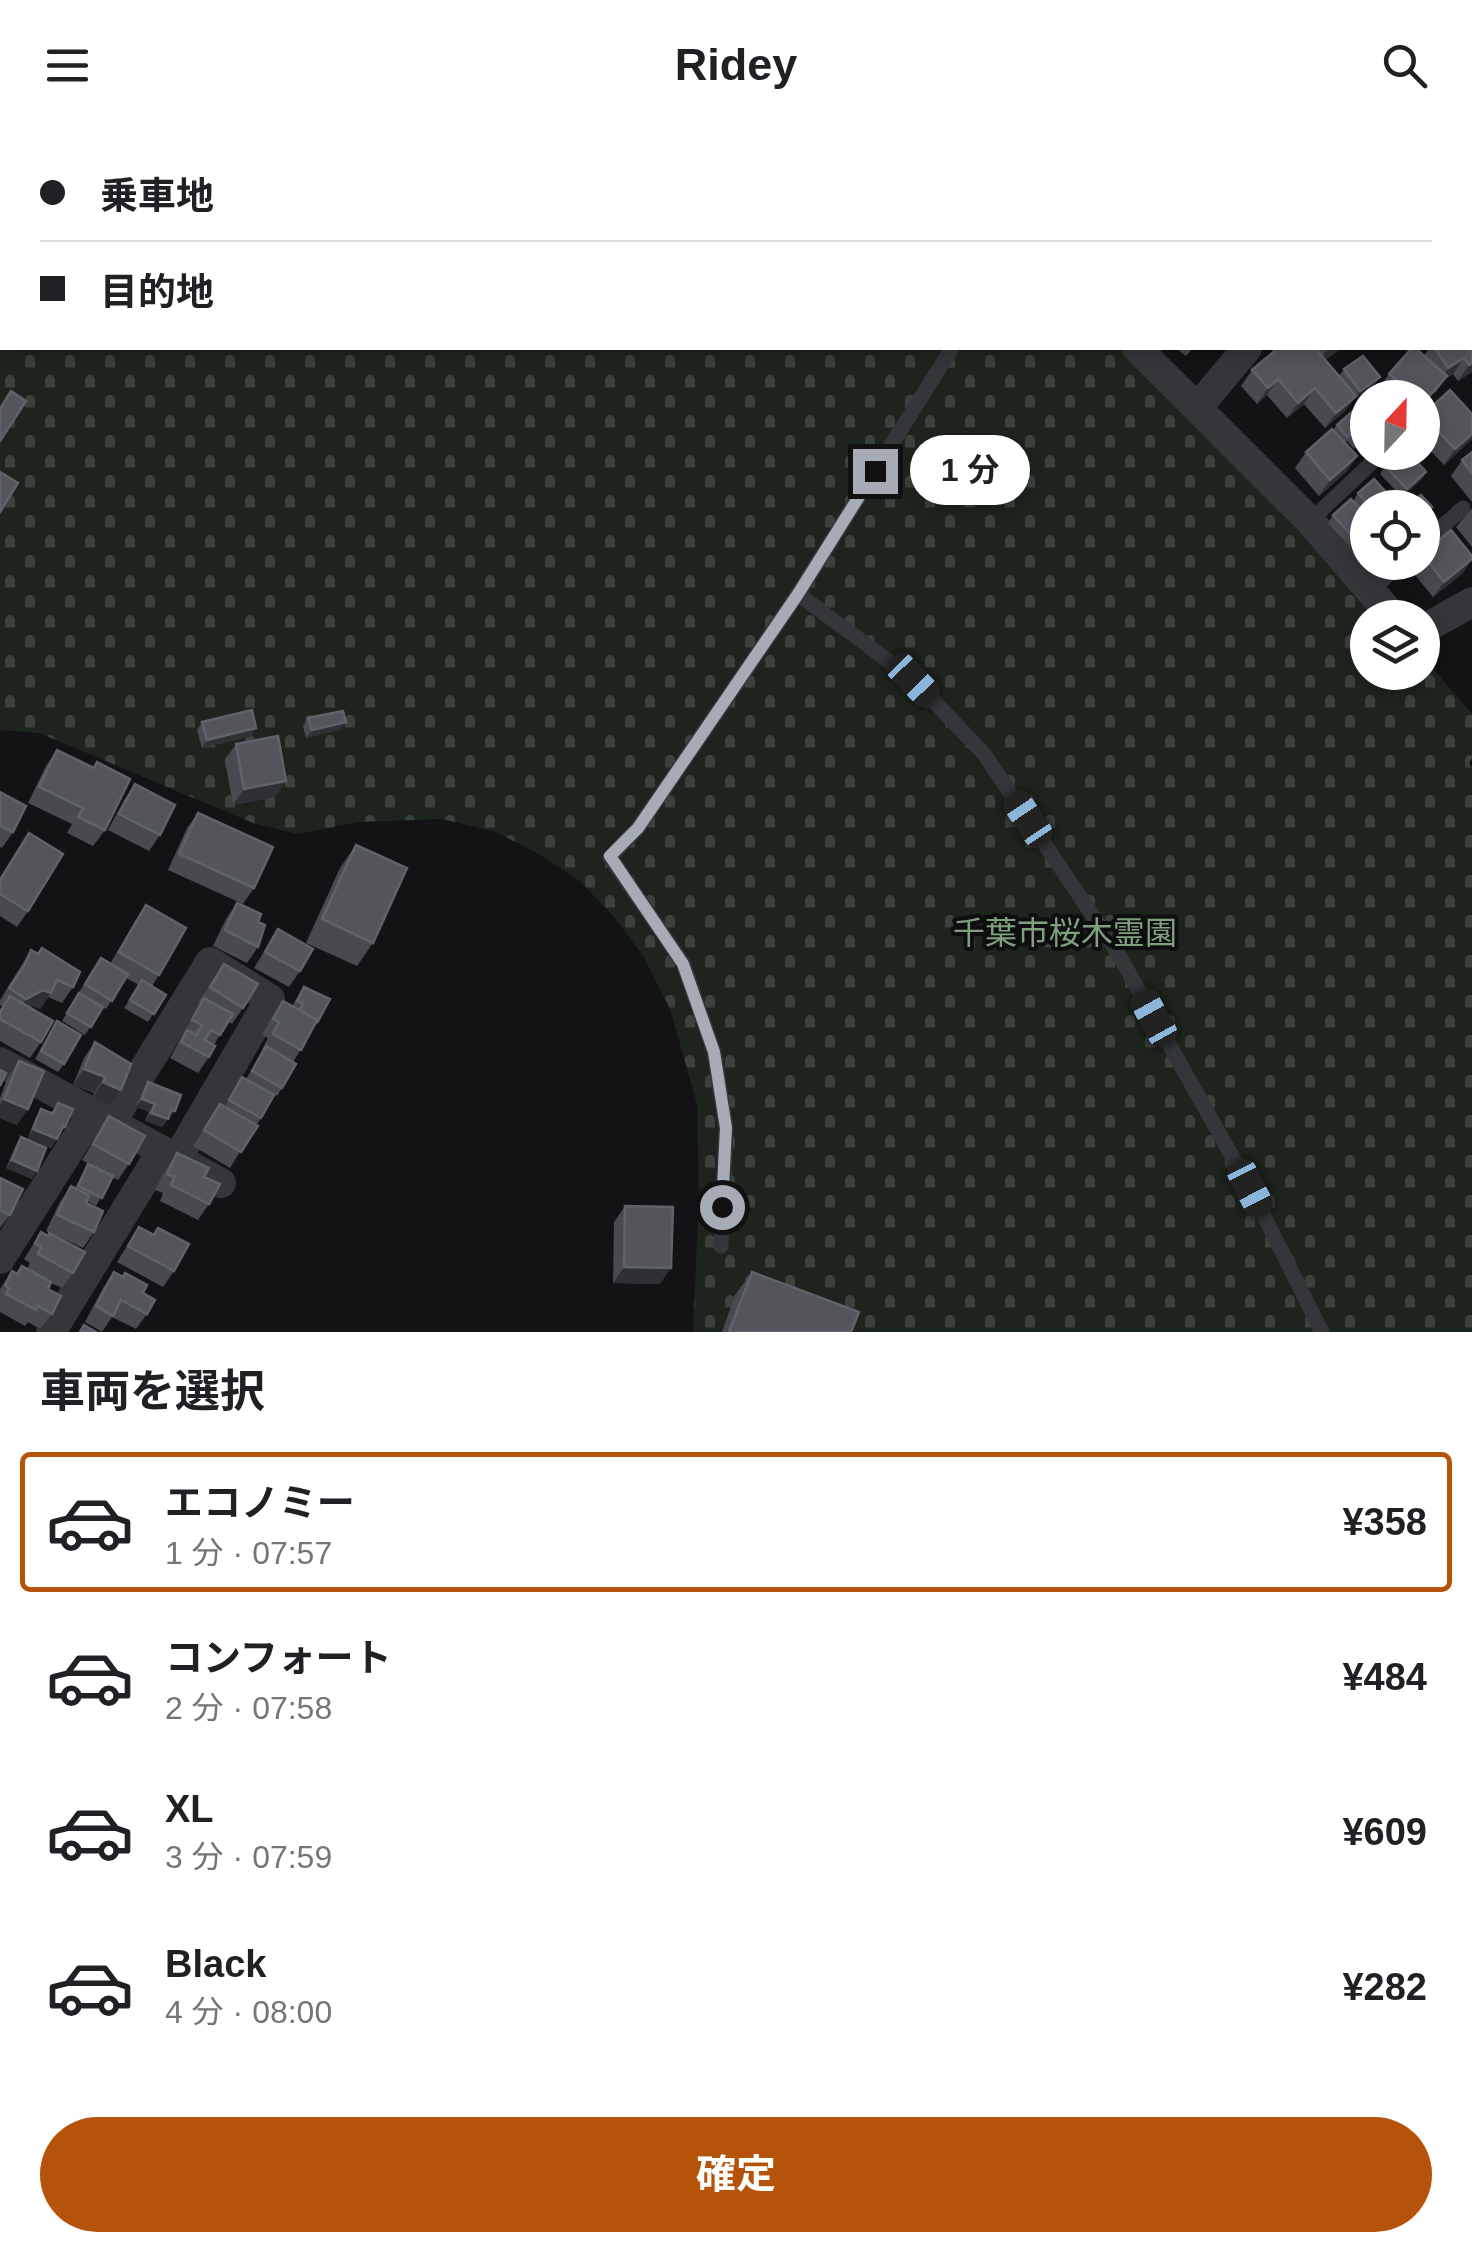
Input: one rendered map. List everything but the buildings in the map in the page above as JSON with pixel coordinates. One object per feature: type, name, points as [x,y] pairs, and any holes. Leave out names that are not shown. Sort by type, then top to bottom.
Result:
[{"type":"street","points":[[1139,350],[1310,521],[1379,600]]},
{"type":"street","points":[[1198,407],[1245,350]]},
{"type":"street","points":[[1440,620],[1472,602]]},
{"type":"street","points":[[0,1260],[210,962],[270,999],[51,1332]]},
{"type":"street","points":[[0,1062],[221,1183]]},
{"type":"lane","points":[[720,1246],[726,1128],[714,1052],[683,964],[610,856],[638,828],[798,594],[951,350]]},
{"type":"lane","points":[[1310,521],[1364,470]]},
{"type":"lane","points":[[1440,528],[1463,508]]},
{"type":"lane","points":[[1371,591],[1383,580]]},
{"type":"lane","points":[[798,594],[913,680],[984,754],[1116,950],[1250,1188],[1322,1332]]},
{"type":"green space","name":"千葉市桜木霊園","points":[[0,350],[1123,350],[1309,526],[1350,573],[1350,580],[1356,580],[1373,600],[1350,600],[1350,690],[1440,690],[1440,677],[1472,714],[1472,1332],[693,1332],[699,1194],[697,1104],[670,1009],[644,957],[580,881],[496,832],[442,819],[359,822],[298,834],[253,823],[39,733],[0,730]]},
{"type":"route","points":[[722,1207],[726,1128],[714,1052],[683,964],[610,856],[638,828],[798,594],[875,471]]}]
